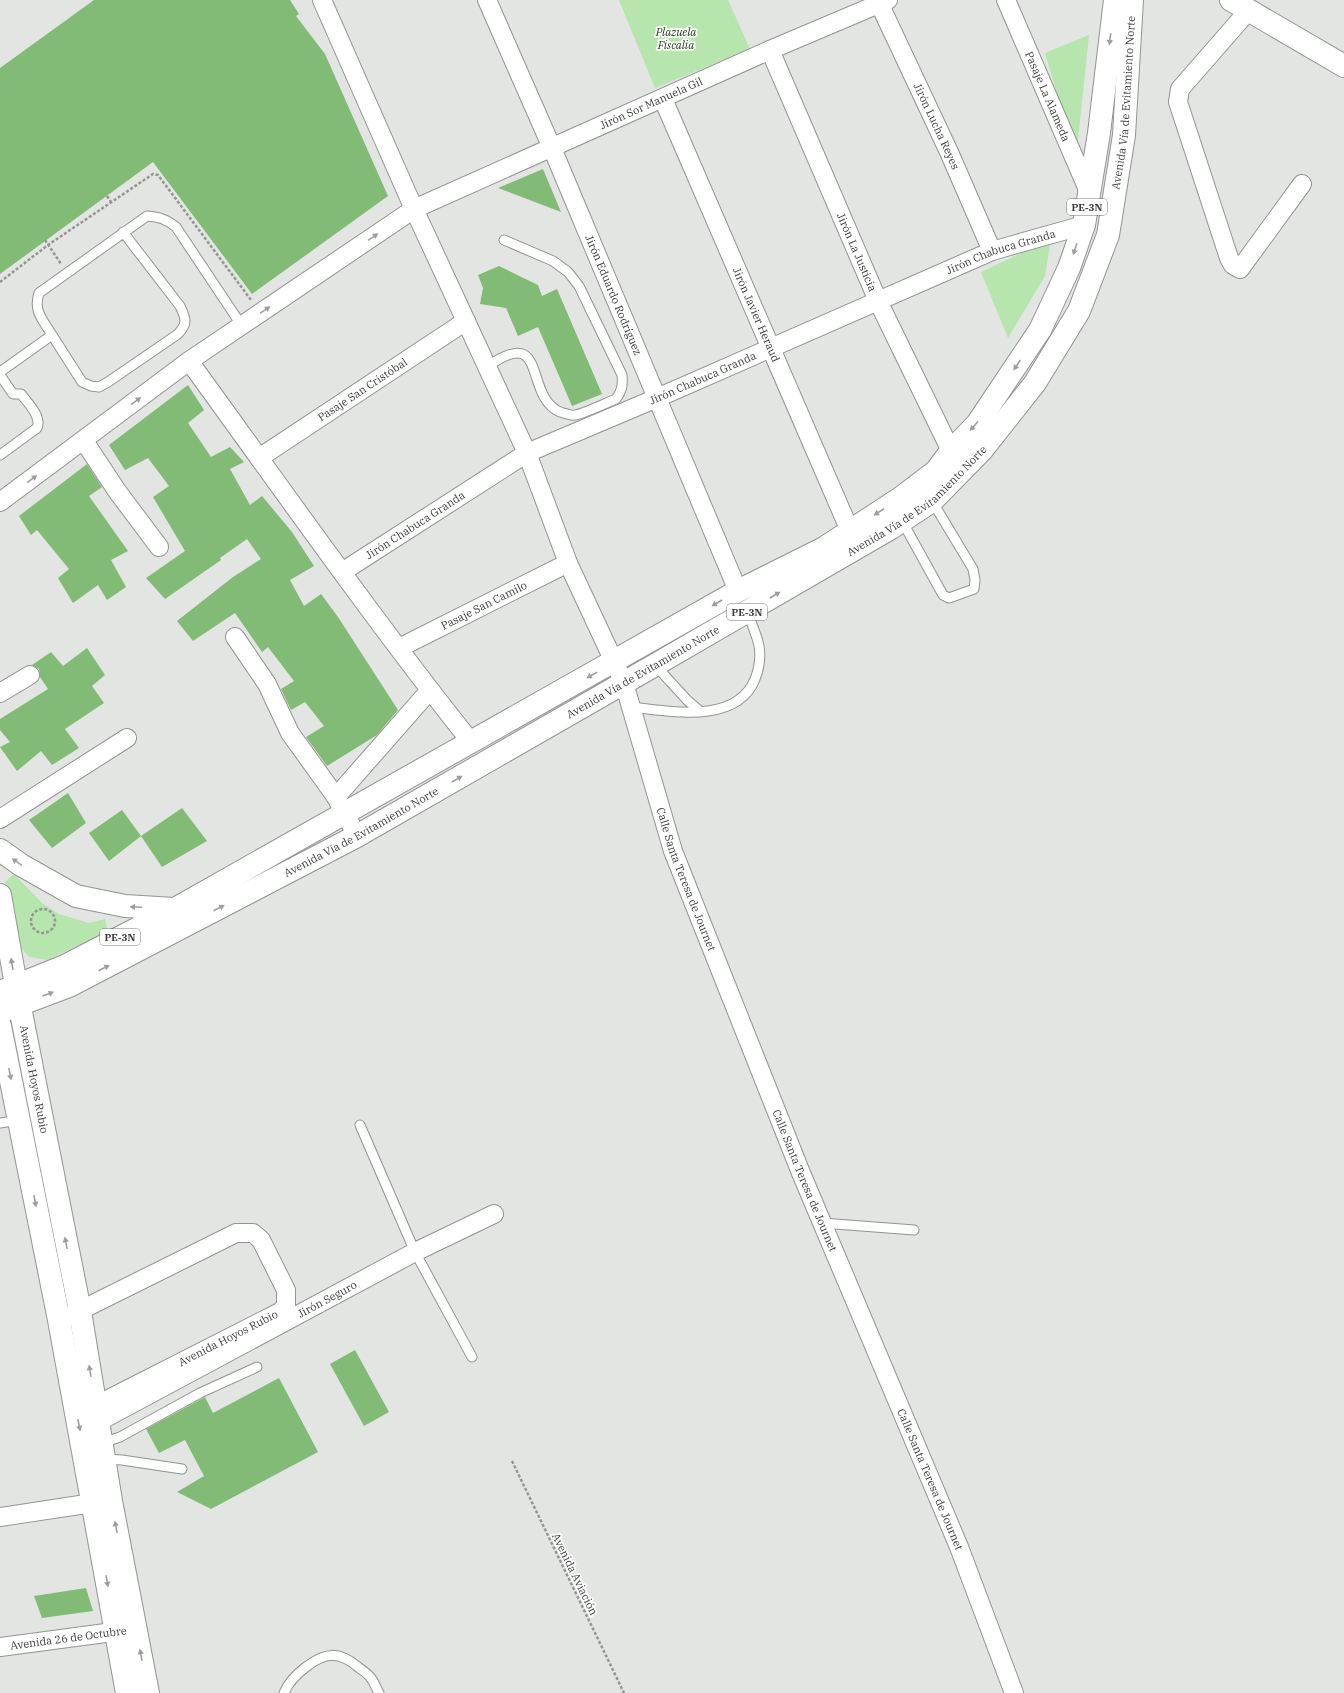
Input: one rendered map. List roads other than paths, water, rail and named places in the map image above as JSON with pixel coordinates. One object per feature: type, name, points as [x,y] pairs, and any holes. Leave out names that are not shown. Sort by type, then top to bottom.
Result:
[{"type":"main road","name":"Avenida Vía de Evitamiento Norte","points":[[9,998],[65,966],[175,909],[341,805],[471,742],[738,591],[824,548],[902,497],[936,470],[951,451],[977,424],[1040,330],[1069,268],[1084,225],[1099,133],[1115,0]]},
{"type":"main road","name":"Avenida Vía de Evitamiento Norte","points":[[9,998],[69,986],[357,836],[747,612],[902,521],[932,501],[982,450],[1035,383],[1079,311],[1108,234],[1124,135],[1132,0]]},
{"type":"main road","points":[[1240,5],[1344,66]]},
{"type":"main road","points":[[0,850],[21,865],[76,896],[125,906],[175,909]]},
{"type":"main road","name":"Avenida Hoyos Rubio","points":[[0,895],[9,998],[80,1311],[97,1438],[102,1502],[126,1630],[148,1693]]},
{"type":"main road","name":"Avenida Hoyos Rubio","points":[[0,1026],[9,1122],[59,1320],[97,1438]]},
{"type":"main road","name":"Avenida Hoyos Rubio","points":[[126,1630],[127,1693]]},
{"type":"street","name":"Calle Santa Teresa de Journet","points":[[323,0],[414,209],[527,453],[568,563],[624,683],[673,852],[801,1173],[960,1547],[1014,1693]]},
{"type":"street","name":"Jirón Eduardo Rodríguez","points":[[487,0],[552,148],[738,591]]},
{"type":"street","name":"Pasaje La Alameda","points":[[1006,0],[1089,192]]},
{"type":"street","name":"Jirón Sor Manuela Gil","points":[[0,502],[84,441],[189,361],[414,209],[770,50],[884,2]]},
{"type":"street","name":"Jirón Lucha Reyes","points":[[884,2],[992,251]]},
{"type":"street","points":[[1240,5],[1180,90],[1178,102],[1229,258],[1233,265],[1240,269],[1302,184]]},
{"type":"street","name":"Jirón La Justicia","points":[[770,50],[878,301],[951,451]]},
{"type":"street","name":"Jirón Javier Heraud","points":[[663,99],[850,531]]},
{"type":"street","name":"Jirón Chabuca Granda","points":[[342,572],[527,453],[657,398],[992,251],[1084,225]]},
{"type":"street","name":"Pasaje San Cristóbal","points":[[259,458],[466,321]]},
{"type":"street","points":[[189,361],[342,572],[430,690],[471,742]]},
{"type":"street","points":[[84,441],[117,491],[159,547]]},
{"type":"street","name":"Pasaje San Camilo","points":[[399,648],[568,563]]},
{"type":"street","points":[[234,637],[267,684],[290,733],[341,805],[357,836]]},
{"type":"street","points":[[0,693],[30,675]]},
{"type":"street","points":[[341,805],[430,690]]},
{"type":"street","points":[[0,819],[127,738]]},
{"type":"street","name":"Jirón Seguro","points":[[97,1438],[415,1252],[494,1214]]},
{"type":"street","name":"Avenida Hoyos Rubio","points":[[59,1320],[236,1233],[252,1233],[260,1240],[286,1290],[286,1306],[280,1312],[97,1438]]},
{"type":"street","points":[[0,1517],[102,1502]]},
{"type":"street","name":"Avenida 26 de Octubre","points":[[0,1648],[126,1630]]},
{"type":"lane","points":[[123,232],[180,306],[186,318],[185,327],[178,334],[99,387],[91,386],[82,382],[38,311],[36,301],[39,293],[123,232],[147,216],[168,220],[176,227],[242,326]]},
{"type":"lane","points":[[487,367],[506,355],[515,352],[523,353],[531,362],[546,401],[553,409],[563,413],[575,415],[616,399],[620,394],[622,385],[622,375],[579,286],[568,272],[553,261],[504,240]]},
{"type":"lane","points":[[0,372],[52,335]]},
{"type":"lane","points":[[0,375],[13,394],[21,394],[38,418],[39,423],[37,428],[0,455]]},
{"type":"lane","points":[[902,521],[943,595],[949,598],[974,589],[975,580],[973,570],[932,501]]},
{"type":"lane","points":[[631,707],[680,712],[701,712],[723,708],[740,700],[752,689],[757,674],[759,647],[747,612]]},
{"type":"lane","points":[[656,665],[701,712]]},
{"type":"lane","points":[[360,1125],[415,1252],[472,1357]]},
{"type":"lane","points":[[822,1223],[914,1230]]},
{"type":"lane","points":[[97,1438],[120,1437],[200,1393],[257,1367]]},
{"type":"lane","points":[[97,1438],[182,1468]]},
{"type":"lane","points":[[284,1693],[286,1688],[302,1670],[317,1658],[331,1655],[344,1656],[355,1664],[371,1677],[379,1693]]},
{"type":"park label","name":"Plazuela Fiscalia","points":[[676,38]]}]
